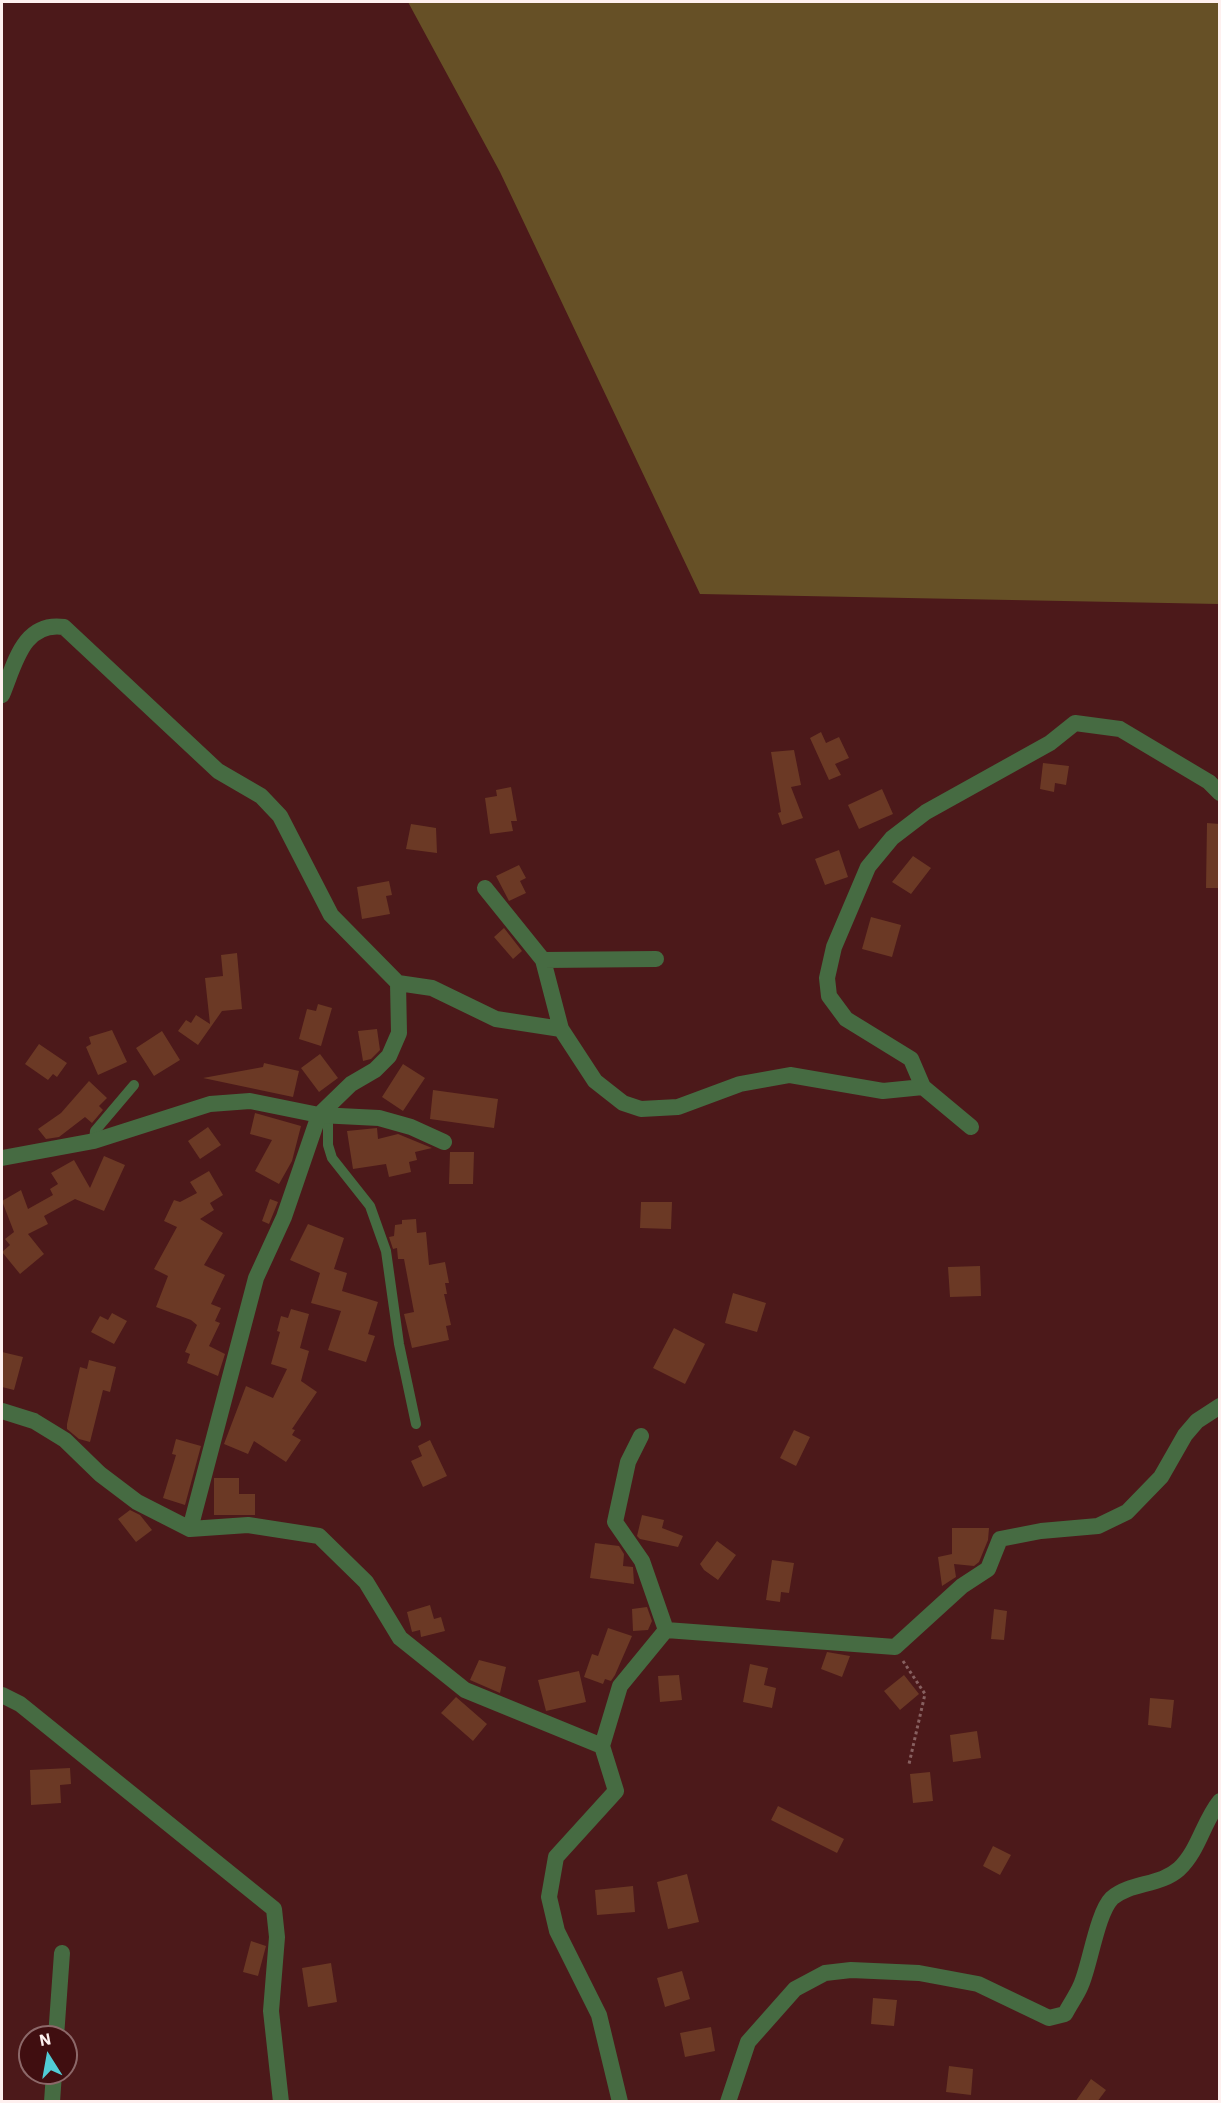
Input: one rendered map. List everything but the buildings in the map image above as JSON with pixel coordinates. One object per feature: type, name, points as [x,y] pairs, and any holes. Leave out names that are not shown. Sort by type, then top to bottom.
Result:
[{"type":"street","points":[[2,695],[28,637],[36,630],[55,626],[72,632],[218,771],[261,796],[280,816],[332,915],[398,983],[432,988],[496,1019],[561,1029]]},
{"type":"street","points":[[971,1127],[923,1087],[911,1059],[846,1019],[829,996],[827,978],[834,948],[868,867],[892,838],[926,812],[1050,743],[1075,723],[1120,729],[1209,782],[1220,792]]},
{"type":"street","points":[[485,888],[543,960],[561,1029],[595,1081],[623,1103],[641,1109],[678,1107],[740,1084],[790,1075],[883,1091],[923,1087]]},
{"type":"street","points":[[543,960],[656,959]]},
{"type":"street","points":[[190,1529],[256,1278],[284,1217],[323,1115],[351,1084],[375,1070],[389,1056],[399,1033],[398,983]]},
{"type":"street","points":[[2,1158],[94,1140],[210,1104],[250,1101],[323,1115],[379,1118],[411,1127],[444,1142]]},
{"type":"street","points":[[666,1630],[893,1647],[947,1603],[962,1586],[988,1569],[1000,1539],[1098,1526],[1127,1512],[1161,1477],[1185,1435],[1197,1421],[1220,1406]]},
{"type":"street","points":[[2,1411],[34,1421],[50,1430],[65,1440],[100,1474],[137,1502],[190,1529],[248,1525],[319,1536],[366,1582],[400,1638],[465,1690],[602,1746]]},
{"type":"street","points":[[641,1436],[628,1462],[615,1522],[642,1561],[666,1630]]},
{"type":"street","points":[[620,2102],[598,2015],[557,1931],[549,1897],[556,1857],[616,1791],[602,1746],[620,1686],[666,1630]]},
{"type":"street","points":[[2,1695],[20,1704],[274,1909],[277,1937],[271,2011],[281,2102]]},
{"type":"street","points":[[728,2102],[748,2042],[795,1989],[825,1973],[851,1970],[919,1973],[978,1984],[1048,2018],[1065,2013],[1081,1985],[1098,1930],[1112,1899],[1129,1889],[1156,1883],[1179,1869],[1197,1844],[1208,1817],[1220,1801]]},
{"type":"street","points":[[58,2025],[62,1953]]},
{"type":"street","points":[[52,2102],[53,2085]]},
{"type":"lane","points":[[94,1140],[95,1131],[134,1084]]},
{"type":"lane","points":[[323,1115],[332,1158],[370,1206],[386,1251],[399,1344],[416,1425]]},
{"type":"path","points":[[893,1647],[925,1694],[909,1764]]},
{"type":"shaded area","points":[[408,2],[1219,2],[1219,604],[700,594],[500,172]]}]
